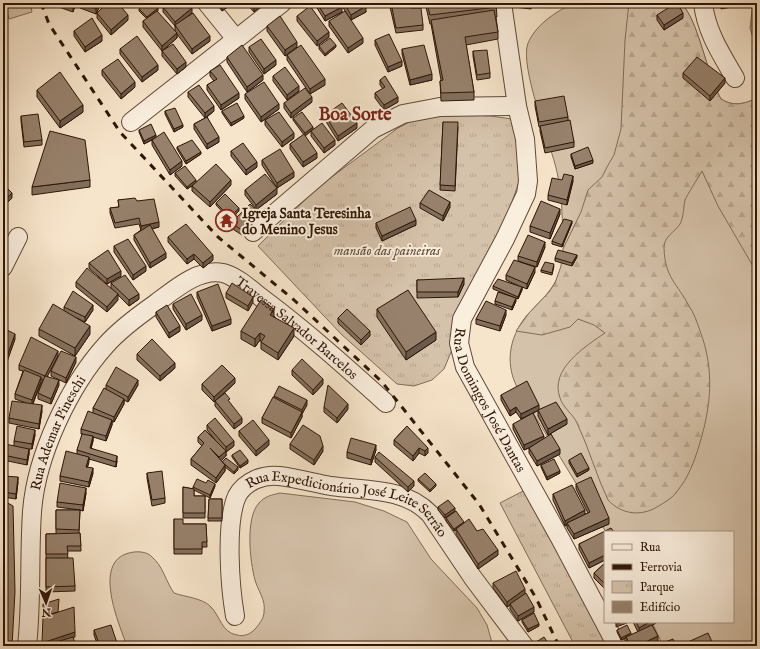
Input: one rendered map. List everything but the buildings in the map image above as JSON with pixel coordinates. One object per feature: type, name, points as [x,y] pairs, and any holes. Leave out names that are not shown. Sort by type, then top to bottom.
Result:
[{"type":"street","points":[[207,3],[236,39]]},
{"type":"street","points":[[131,122],[282,3]]},
{"type":"street","name":"Rua Domingos José Dantas","points":[[502,3],[517,106],[525,139],[528,163],[528,181],[526,194],[505,239],[462,319],[459,334],[460,351],[465,367],[561,540],[604,623]]},
{"type":"street","points":[[703,3],[704,15],[714,43],[735,78]]},
{"type":"street","points":[[253,232],[373,129],[403,114],[440,107],[517,106]]},
{"type":"street","points":[[3,267],[18,237]]},
{"type":"street","name":"Travessa Salvador Barcelos","points":[[198,275],[224,273],[236,279],[296,324],[386,403]]},
{"type":"street","name":"Rua Ademar Pineschi","points":[[27,646],[34,491],[47,445],[59,417],[89,366],[106,345],[141,314],[198,275]]},
{"type":"street","name":"Rua Expedicionário José Leite Serrão","points":[[236,616],[231,577],[231,539],[234,505],[238,495],[243,489],[256,479],[271,475],[331,486],[389,492],[410,499],[423,506],[473,578],[524,646]]},
{"type":"street","name":"Rua Domingos José Dantas","points":[[604,623],[616,646]]},
{"type":"green space","points":[[4,3],[30,3],[32,12],[9,19]]},
{"type":"green space","points":[[573,3],[681,3],[687,11],[698,34],[711,76],[721,99],[726,102],[739,104],[757,98],[757,646],[663,646],[652,623],[734,623],[734,531],[605,531],[517,387],[513,377],[510,358],[514,338],[523,320],[553,285],[559,274],[563,260],[562,203],[559,182],[554,159],[532,87],[526,54],[528,43],[536,30],[547,19]]},
{"type":"green space","points":[[629,3],[681,3],[687,11],[698,34],[711,76],[721,99],[726,102],[739,104],[757,98],[757,273],[718,206],[702,171],[685,200],[680,224],[667,238],[664,244],[665,258],[669,273],[672,280],[685,298],[697,321],[705,346],[708,360],[710,388],[709,403],[697,452],[682,485],[669,500],[651,510],[637,513],[625,511],[613,505],[608,500],[581,432],[575,420],[561,402],[558,387],[564,368],[588,345],[605,333],[594,325],[578,319],[570,327],[542,335],[516,331],[529,313],[549,292],[555,283],[561,266],[563,249],[581,212],[588,190],[602,177],[614,155],[621,129],[625,40]]},
{"type":"green space","points":[[753,3],[757,3],[757,51],[750,28]]},
{"type":"green space","name":"mansão das paineiras","points":[[454,114],[512,119],[524,168],[504,224],[444,369],[432,380],[414,386],[397,384],[341,334],[258,246],[318,187],[398,128],[421,116]]},
{"type":"green space","points":[[525,490],[607,646],[575,646],[500,503]]},
{"type":"green space","points":[[280,493],[355,502],[384,511],[407,522],[431,559],[477,608],[487,625],[493,646],[127,646],[114,609],[110,581],[112,568],[118,559],[129,553],[135,552],[150,555],[156,561],[162,569],[174,593],[208,604],[225,628],[232,634],[242,636],[254,630],[263,618],[264,603],[255,580],[250,552],[250,529],[255,510],[259,503],[269,496]]},
{"type":"railway","points":[[41,3],[49,24],[120,132],[218,237],[294,300],[382,382],[479,504],[536,598],[559,646]]},
{"type":"place","name":"Igreja Santa Teresinha do Menino Jesus","points":[[227,221]]},
{"type":"district","name":"Boa Sorte","points":[[355,114]]}]
